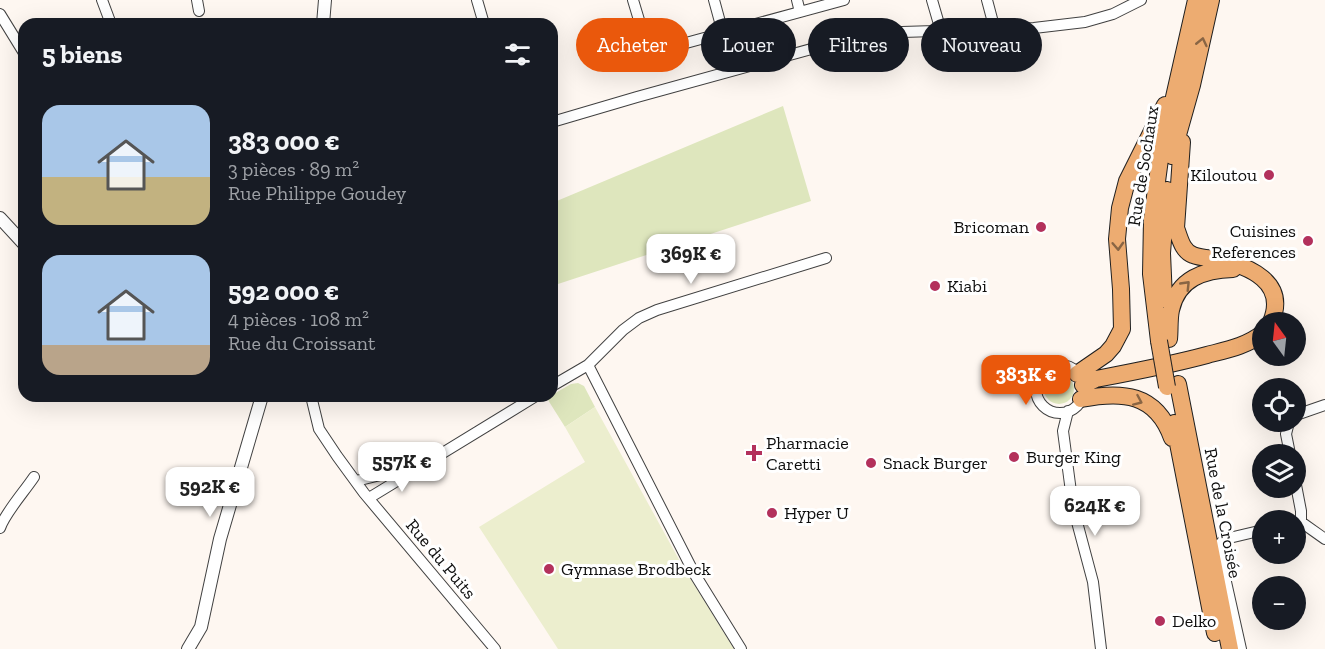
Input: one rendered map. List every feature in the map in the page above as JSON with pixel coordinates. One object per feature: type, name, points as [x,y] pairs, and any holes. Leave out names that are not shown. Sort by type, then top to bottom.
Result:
[{"type":"main road","name":"Rue de Sochaux","points":[[1164,340],[1162,254],[1168,179],[1186,79],[1196,0]]},
{"type":"main road","name":"Rue de Sochaux","points":[[1164,340],[1151,274],[1152,219],[1160,159],[1211,0]]},
{"type":"main road","points":[[1186,79],[1176,228],[1186,250],[1193,255],[1247,268],[1262,276],[1271,288],[1275,302],[1274,312]]},
{"type":"main road","points":[[1081,386],[1113,346],[1122,329],[1117,239],[1120,208],[1127,181],[1186,79]]},
{"type":"main road","points":[[1218,649],[1183,471],[1173,385],[1164,340],[1171,309],[1178,294],[1190,280],[1202,272],[1247,268]]},
{"type":"main road","points":[[1081,386],[1096,380],[1185,361],[1237,347],[1252,340]]},
{"type":"main road","name":"Rue de la Croisée","points":[[1173,385],[1230,649]]},
{"type":"main road","points":[[1081,386],[1105,395],[1125,395],[1145,403],[1158,413],[1168,428],[1183,471]]},
{"type":"street","points":[[102,0],[109,18]]},
{"type":"street","points":[[324,18],[325,0]]},
{"type":"street","points":[[477,0],[482,18]]},
{"type":"street","points":[[633,0],[642,30],[675,46],[701,39]]},
{"type":"street","points":[[714,0],[719,18]]},
{"type":"street","points":[[797,0],[800,12]]},
{"type":"street","points":[[778,18],[844,0]]},
{"type":"street","points":[[932,0],[937,18]]},
{"type":"street","points":[[987,0],[991,18]]},
{"type":"street","points":[[1042,27],[1085,22],[1113,14],[1141,0]]},
{"type":"street","points":[[0,14],[18,43]]},
{"type":"street","points":[[558,120],[855,37],[921,32]]},
{"type":"street","points":[[0,218],[18,238]]},
{"type":"street","points":[[558,383],[588,365],[623,330],[639,318],[657,310],[826,258]]},
{"type":"street","points":[[588,365],[694,573],[741,649]]},
{"type":"street","points":[[1063,431],[1052,412],[1045,408],[1036,395],[1036,387],[1042,373],[1048,368],[1059,365],[1072,369],[1081,386],[1068,411],[1063,431],[1073,507],[1093,582],[1101,648]]},
{"type":"street","points":[[188,649],[201,627],[220,539],[260,402]]},
{"type":"street","name":"Rue du Puits","points":[[312,402],[319,429],[356,481],[495,649]]},
{"type":"street","points":[[369,498],[526,402]]},
{"type":"street","points":[[1306,412],[1325,405]]},
{"type":"street","points":[[1052,412],[1068,411]]},
{"type":"street","points":[[356,481],[421,465]]},
{"type":"street","points":[[0,528],[2,513],[12,510],[34,477]]},
{"type":"street","points":[[1306,527],[1325,539]]},
{"type":"street","points":[[1241,649],[1218,546],[1225,538],[1252,532]]},
{"type":"green space","points":[[783,106],[811,201],[558,284],[558,200]]},
{"type":"green space","points":[[1059,374],[1070,378],[1074,389],[1070,400],[1059,404],[1048,400],[1044,389],[1048,378]]},
{"type":"green space","points":[[578,383],[584,386],[595,407],[565,427],[549,402],[558,402],[558,392],[571,384]]},
{"type":"green space","points":[[595,407],[682,565],[734,649],[558,649],[479,527],[585,462],[565,427]]},
{"type":"place","name":"Kiloutou","points":[[1269,175]]},
{"type":"place","name":"Bricoman","points":[[1041,227]]},
{"type":"place","name":"Cuisines References","points":[[1308,241]]},
{"type":"place","name":"Kiabi","points":[[935,286]]},
{"type":"place","name":"Pharmacie Caretti","points":[[754,453]]},
{"type":"place","name":"Burger King","points":[[1014,457]]},
{"type":"place","name":"Snack Burger","points":[[871,463]]},
{"type":"place","name":"Hyper U","points":[[772,513]]},
{"type":"place","name":"Gymnase Brodbeck","points":[[549,569]]},
{"type":"place","name":"Delko","points":[[1160,621]]}]
